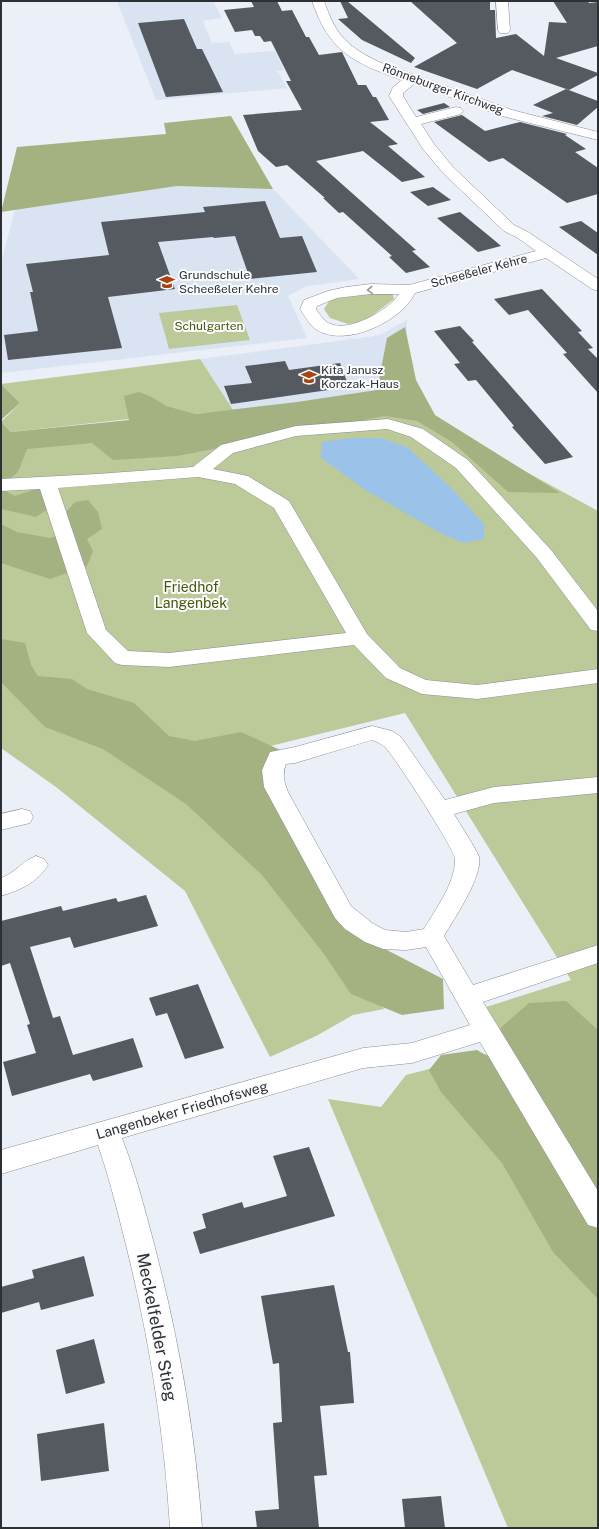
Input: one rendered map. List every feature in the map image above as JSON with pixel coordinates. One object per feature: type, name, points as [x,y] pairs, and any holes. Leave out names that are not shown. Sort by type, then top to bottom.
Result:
[{"type":"street","name":"Rönneburger Kirchweg","points":[[318,1],[326,26],[346,47],[366,60],[506,112],[552,126],[598,136]]},
{"type":"street","points":[[502,1],[504,30]]},
{"type":"street","points":[[414,79],[398,89],[395,94],[437,159],[462,185],[510,228],[549,252],[598,286]]},
{"type":"street","points":[[412,122],[456,112]]},
{"type":"street","name":"Scheeßeler Kehre","points":[[409,290],[407,298],[380,319],[356,329],[342,331],[328,330],[319,324],[308,309],[310,303],[333,293],[393,289],[409,290],[549,252]]},
{"type":"street","points":[[198,472],[227,449],[296,431],[388,424],[417,433],[462,464],[544,554],[598,625]]},
{"type":"street","points":[[1,485],[198,472],[242,480],[282,505],[304,547],[359,638],[393,673],[422,687],[477,692],[598,676]]},
{"type":"street","points":[[46,483],[98,633],[122,658],[169,660],[359,638]]},
{"type":"street","points":[[372,733],[384,736],[393,742],[440,810],[467,857],[466,871],[456,896],[432,936],[412,941],[400,942],[384,940],[369,934],[356,926],[343,912],[277,792],[272,769],[278,757],[295,755],[372,733]]},
{"type":"street","points":[[440,810],[494,795],[598,785]]},
{"type":"street","points":[[1,887],[18,881],[36,865]]},
{"type":"street","points":[[432,936],[486,1030],[598,1216]]},
{"type":"street","points":[[467,997],[598,954]]},
{"type":"street","name":"Langenbeker Friedhofsweg","points":[[1,1162],[363,1058],[412,1053],[486,1030]]},
{"type":"street","name":"Meckelfelder Stieg","points":[[106,1131],[118,1161],[148,1273],[162,1336],[174,1411],[185,1498],[186,1528]]},
{"type":"shaded area","points":[[117,1],[213,1],[222,18],[206,20],[203,22],[212,43],[229,42],[235,54],[275,51],[284,70],[277,71],[287,88],[156,100]]},
{"type":"shaded area","name":"Grundschule Scheeßeler Kehre","points":[[177,186],[273,189],[359,279],[307,286],[288,296],[307,338],[1,373],[1,263],[15,210]]},
{"type":"shaded area","name":"Kita Janusz Korczak-Haus","points":[[407,320],[406,396],[237,417],[200,359],[380,335]]},
{"type":"green space","points":[[231,116],[273,189],[177,186],[1,212],[17,147],[166,134],[164,123]]},
{"type":"green space","points":[[392,292],[394,299],[365,321],[348,324],[330,318],[324,309],[330,300],[347,295]]},
{"type":"green space","name":"Schulgarten","points":[[237,305],[250,340],[169,349],[159,313]]},
{"type":"green space","points":[[405,327],[416,380],[435,415],[560,493],[508,492],[452,442],[417,421],[385,416],[177,456],[113,460],[92,443],[27,449],[18,472],[1,487],[1,422],[11,432],[129,420],[124,396],[139,392],[152,397],[167,406],[196,414],[297,402],[377,390],[387,338]]},
{"type":"green space","points":[[200,359],[233,410],[196,414],[167,406],[152,397],[129,419],[11,432],[1,422],[20,403],[1,384]]},
{"type":"green space","points":[[1,384],[20,403],[1,420]]},
{"type":"green space","name":"Friedhof Langenbek","points":[[401,404],[598,511],[598,1528],[508,1528],[328,1099],[381,1107],[406,1075],[511,1048],[486,1007],[571,980],[405,713],[160,773],[259,849],[384,1009],[353,1015],[316,1036],[270,1057],[185,891],[56,787],[1,748],[1,444]]},
{"type":"green space","points":[[44,486],[63,499],[36,517],[1,509],[1,489],[15,496]]},
{"type":"green space","points":[[88,500],[98,512],[102,529],[87,539],[93,551],[87,566],[50,579],[1,563],[1,524],[17,532],[50,538],[67,532],[67,511],[75,502]]},
{"type":"green space","points":[[1,639],[25,643],[31,665],[38,676],[72,679],[87,689],[134,703],[169,736],[195,741],[241,732],[287,753],[282,792],[308,861],[383,948],[443,979],[444,1009],[402,1015],[351,994],[324,954],[262,875],[186,804],[103,749],[45,727],[1,682]]},
{"type":"green space","points":[[566,1001],[598,1030],[598,1299],[553,1252],[502,1163],[441,1092],[429,1070],[441,1055],[477,1050],[501,1064],[496,1032],[529,1003]]},
{"type":"water","points":[[351,438],[380,438],[407,447],[452,489],[484,524],[484,539],[464,543],[442,534],[367,491],[321,458],[322,442]]},
{"type":"building","points":[[251,1],[277,1],[282,11],[292,10],[306,37],[309,37],[319,55],[342,52],[358,85],[366,85],[373,97],[376,97],[389,120],[370,122],[398,144],[388,146],[425,177],[402,182],[363,151],[316,161],[416,250],[412,251],[430,267],[406,273],[389,257],[392,256],[343,212],[339,213],[323,198],[325,198],[287,165],[276,167],[258,151],[243,115],[302,110],[286,81],[291,81],[271,41],[264,42],[260,36],[255,36],[252,30],[235,32],[224,10],[254,7]]},
{"type":"building","points":[[340,1],[347,1],[415,58],[411,63],[362,40],[338,19],[348,18]]},
{"type":"building","points":[[410,1],[490,1],[490,10],[495,10],[496,38],[516,34],[544,56],[549,22],[567,23],[553,1],[598,2],[598,46],[556,58],[598,73],[598,75],[569,90],[512,70],[477,89],[414,67],[457,43]]},
{"type":"building","points":[[184,19],[197,49],[202,49],[223,92],[166,97],[138,23]]},
{"type":"building","points":[[566,89],[598,101],[598,107],[577,125],[542,116],[553,113],[533,105]]},
{"type":"building","points":[[444,103],[450,107],[423,114],[417,110]]},
{"type":"building","points":[[462,115],[485,131],[520,122],[567,134],[565,135],[586,149],[575,152],[598,168],[598,194],[567,203],[503,158],[489,162],[434,122]]},
{"type":"building","points":[[433,187],[451,200],[428,206],[410,192]]},
{"type":"building","points":[[265,201],[280,238],[302,236],[317,272],[250,279],[235,236],[158,242],[175,289],[108,297],[122,348],[8,360],[4,335],[38,331],[30,292],[33,292],[26,264],[109,255],[101,222],[205,212],[203,207]]},
{"type":"building","points":[[460,212],[501,246],[478,252],[437,218]]},
{"type":"building","points":[[581,221],[598,233],[598,255],[559,227]]},
{"type":"building","points":[[542,289],[582,331],[578,332],[593,348],[588,349],[598,359],[598,393],[563,354],[567,353],[528,310],[509,315],[494,299]]},
{"type":"building","points":[[460,326],[474,341],[472,342],[573,457],[545,464],[512,427],[514,426],[476,380],[468,381],[454,364],[460,363],[434,331]]},
{"type":"building","points":[[285,361],[289,370],[340,363],[349,387],[231,404],[224,386],[252,383],[245,366]]},
{"type":"building","points":[[146,895],[158,926],[74,948],[70,937],[30,947],[53,1018],[60,1016],[73,1055],[133,1038],[143,1067],[93,1081],[90,1074],[12,1096],[3,1062],[36,1053],[27,1025],[30,1024],[10,963],[1,966],[1,921],[61,906],[63,911],[116,898],[118,902]]},
{"type":"building","points":[[198,984],[224,1048],[185,1059],[167,1013],[156,1016],[149,998]]},
{"type":"building","points":[[309,1147],[335,1216],[200,1254],[193,1232],[206,1228],[202,1214],[242,1202],[244,1208],[287,1196],[273,1156]]},
{"type":"building","points":[[84,1256],[94,1296],[41,1310],[39,1302],[1,1313],[1,1287],[34,1278],[32,1270]]},
{"type":"building","points":[[334,1285],[348,1352],[350,1352],[354,1403],[320,1406],[327,1475],[314,1476],[319,1528],[257,1528],[255,1511],[279,1509],[273,1423],[282,1422],[279,1363],[273,1364],[261,1296]]},
{"type":"building","points":[[94,1339],[105,1383],[66,1394],[56,1350]]},
{"type":"building","points":[[104,1423],[109,1471],[41,1481],[37,1434]]},
{"type":"building","points":[[441,1496],[445,1528],[405,1528],[402,1499]]},
{"type":"place","name":"Grundschule Scheeßeler Kehre","points":[[167,282]]},
{"type":"place","name":"Kita Janusz Korczak-Haus","points":[[309,377]]}]
